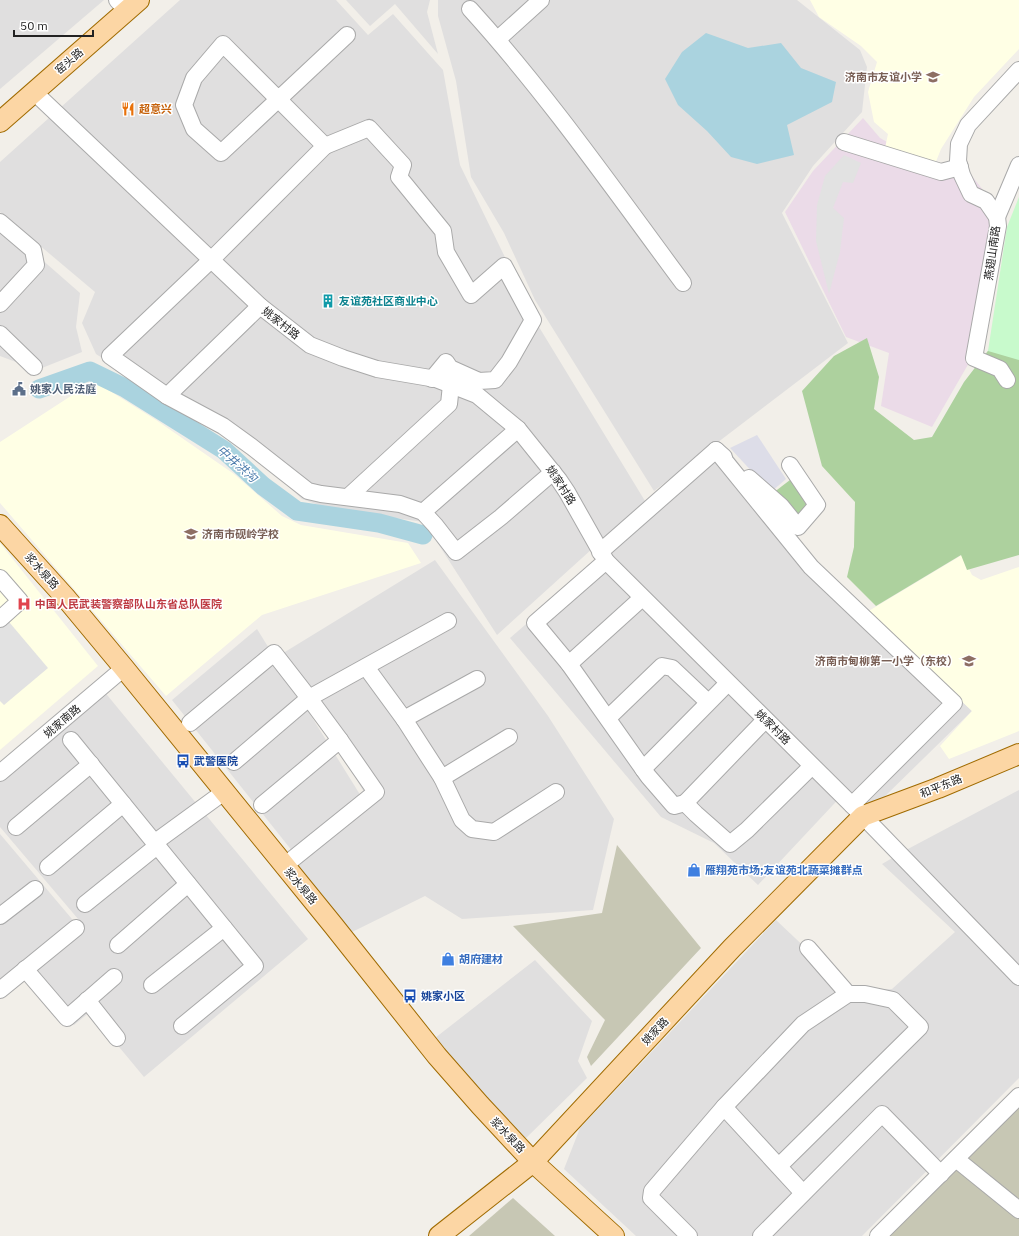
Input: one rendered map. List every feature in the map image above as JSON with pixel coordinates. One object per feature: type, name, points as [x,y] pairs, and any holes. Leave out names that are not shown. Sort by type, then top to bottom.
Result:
[{"type":"main road","name":"窑头路","points":[[0,122],[128,4]]},
{"type":"main road","name":"浆水泉路","points":[[0,525],[65,597],[124,668],[437,1056],[533,1162],[614,1236]]},
{"type":"main road","name":"和平东路","points":[[857,811],[938,788],[1019,754]]},
{"type":"main road","name":"姚家路","points":[[439,1236],[533,1162],[857,811]]},
{"type":"street","points":[[498,39],[541,0]]},
{"type":"street","points":[[470,9],[498,39],[575,136],[682,282]]},
{"type":"street","points":[[325,146],[279,100],[222,44],[194,78],[184,105],[194,129],[221,153],[279,100],[347,35]]},
{"type":"street","name":"燕翅山南路","points":[[1007,380],[1000,369],[974,358],[998,226],[997,217],[986,201],[971,194],[958,161],[960,144],[968,125],[1019,70]]},
{"type":"street","name":"姚家村路","points":[[34,92],[260,306],[310,345],[377,370],[432,379],[477,395],[518,429],[553,472],[567,492],[603,557],[642,598],[857,811],[1019,977]]},
{"type":"street","points":[[432,379],[446,362],[450,368],[479,381],[495,380],[509,362],[533,320],[504,266],[471,294],[446,252],[443,231],[399,177],[404,165],[369,128],[325,146],[211,260],[110,356],[167,396],[223,426],[308,491],[400,504],[423,512],[456,552],[501,517],[553,472]]},
{"type":"street","points":[[844,142],[941,172],[960,167]]},
{"type":"street","points":[[997,217],[1019,165]]},
{"type":"street","points":[[0,222],[33,250],[36,265],[0,304]]},
{"type":"street","points":[[167,396],[260,306]]},
{"type":"street","points":[[2,341],[34,367]]},
{"type":"street","points":[[348,497],[449,404],[451,385]]},
{"type":"street","points":[[423,512],[518,429]]},
{"type":"street","points":[[716,450],[781,506],[798,527],[817,505],[790,465]]},
{"type":"street","points":[[716,450],[535,622],[569,664],[643,769],[674,806],[685,803],[766,720]]},
{"type":"street","points":[[716,450],[811,567],[954,703],[857,811]]},
{"type":"street","points":[[0,578],[20,601],[0,619]]},
{"type":"street","points":[[569,664],[642,598]]},
{"type":"street","points":[[234,762],[309,698],[448,621]]},
{"type":"street","points":[[190,723],[274,653],[340,740],[376,792],[284,866]]},
{"type":"street","points":[[608,718],[662,666],[672,668],[708,702]]},
{"type":"street","points":[[366,667],[404,719],[442,778],[462,820],[472,829],[494,832],[556,792]]},
{"type":"street","name":"姚家南路","points":[[0,773],[124,668]]},
{"type":"street","points":[[404,719],[477,679]]},
{"type":"street","points":[[643,769],[728,683]]},
{"type":"street","points":[[442,778],[509,737]]},
{"type":"street","points":[[71,740],[255,966],[182,1026]]},
{"type":"street","points":[[262,805],[340,740]]},
{"type":"street","points":[[16,828],[91,764]]},
{"type":"street","points":[[685,803],[730,844],[747,830],[812,766]]},
{"type":"street","points":[[85,904],[156,844],[224,792]]},
{"type":"street","points":[[48,866],[123,804]]},
{"type":"street","points":[[118,945],[188,884]]},
{"type":"street","points":[[0,916],[35,889]]},
{"type":"street","points":[[0,990],[76,928]]},
{"type":"street","points":[[152,985],[224,928]]},
{"type":"street","points":[[808,948],[848,994]]},
{"type":"street","points":[[25,969],[67,1018],[114,977]]},
{"type":"street","points":[[689,1236],[651,1198],[652,1191],[724,1107],[804,1024],[848,994],[864,994],[893,1000],[920,1028],[779,1166]]},
{"type":"street","points":[[88,1000],[117,1038]]},
{"type":"street","points":[[878,1236],[1019,1096]]},
{"type":"street","points":[[724,1107],[803,1193]]},
{"type":"street","points":[[761,1236],[882,1114],[941,1174]]},
{"type":"street","points":[[956,1159],[1019,1210]]},
{"type":"shaded area","points":[[0,0],[104,0],[0,89]]},
{"type":"shaded area","points":[[180,0],[336,0],[368,35],[393,14],[443,70],[460,165],[539,327],[645,501],[497,635],[424,522],[330,509],[302,499],[233,435],[138,381],[96,354],[82,323],[95,292],[0,212],[0,162]]},
{"type":"shaded area","points":[[346,0],[430,0],[427,12],[438,54],[395,4],[370,26]]},
{"type":"shaded area","points":[[438,0],[797,0],[860,50],[867,67],[862,112],[813,166],[782,213],[848,343],[654,491],[535,300],[504,233],[471,177],[456,81],[438,16]]},
{"type":"shaded area","name":"济南市友谊小学","points":[[810,0],[1019,0],[1019,49],[974,97],[941,149],[935,164],[885,148],[888,134],[874,122],[868,92],[877,62],[861,46],[819,17]]},
{"type":"shaded area","points":[[863,118],[880,138],[952,178],[972,176],[1005,218],[985,335],[932,427],[881,406],[889,353],[846,337],[785,212],[813,171]]},
{"type":"shaded area","points":[[844,155],[861,163],[853,183],[843,182],[833,208],[844,218],[840,252],[829,294],[816,241],[817,205],[825,176]]},
{"type":"shaded area","points":[[0,223],[80,293],[76,327],[82,352],[37,370],[0,356]]},
{"type":"shaded area","name":"济南市砚岭学校","points":[[94,381],[156,420],[234,474],[282,516],[301,525],[408,543],[421,563],[262,615],[166,696],[0,503],[0,442]]},
{"type":"shaded area","points":[[757,435],[786,479],[771,492],[730,448]]},
{"type":"shaded area","points":[[728,449],[810,559],[972,711],[877,804],[866,804],[847,790],[758,885],[714,843],[661,817],[510,638]]},
{"type":"shaded area","name":"中国人民武装警察部队山东省总队医院","points":[[0,543],[98,666],[0,750]]},
{"type":"shaded area","name":"济南市甸柳第一小学（东校）","points":[[962,555],[972,575],[981,580],[1019,567],[1019,731],[949,759],[940,746],[972,711],[867,612]]},
{"type":"shaded area","points":[[435,560],[548,716],[614,819],[593,910],[462,919],[425,896],[348,934],[283,859],[372,805],[280,655]]},
{"type":"shaded area","points":[[4,616],[48,668],[4,705],[0,701],[0,619]]},
{"type":"shaded area","points":[[257,629],[364,801],[293,852],[172,700]]},
{"type":"shaded area","points":[[103,690],[308,939],[144,1077],[90,1012],[74,1025],[30,973],[84,926],[0,827],[0,779]]},
{"type":"shaded area","points":[[1019,790],[1019,1078],[862,1236],[636,1236],[564,1169],[580,1128],[776,920],[850,990],[892,989],[955,932],[882,864]]},
{"type":"shaded area","points":[[0,834],[77,925],[0,987]]},
{"type":"shaded area","points":[[617,845],[701,948],[591,1066],[587,1057],[605,1020],[513,926],[602,913]]},
{"type":"shaded area","points":[[535,960],[592,1021],[578,1061],[587,1078],[520,1144],[435,1038]]},
{"type":"shaded area","points":[[1019,1106],[1019,1236],[889,1236]]},
{"type":"shaded area","points":[[513,1198],[555,1236],[469,1236]]},
{"type":"green space","points":[[1019,197],[1019,360],[988,351],[1007,227]]},
{"type":"green space","points":[[1019,214],[1019,555],[967,570],[961,555],[876,606],[847,577],[854,547],[855,502],[822,466],[802,391],[834,356],[867,338],[879,377],[874,409],[914,440],[932,437],[964,382],[997,339]]},
{"type":"green space","points":[[790,480],[811,504],[796,520],[773,493]]},
{"type":"water","points":[[706,33],[748,48],[781,43],[801,68],[836,82],[832,102],[787,125],[794,155],[757,164],[731,157],[707,131],[678,105],[665,79],[682,52]]},
{"type":"waterway","name":"中井洪沟","points":[[39,389],[90,371],[125,388],[224,450],[263,486],[297,511],[379,523],[423,535]]},
{"type":"place","name":"济南市友谊小学","points":[[933,77]]},
{"type":"place","name":"超意兴","points":[[128,109]]},
{"type":"place","name":"友谊苑社区商业中心","points":[[328,301]]},
{"type":"place","name":"姚家人民法庭","points":[[19,389]]},
{"type":"place","name":"济南市砚岭学校","points":[[191,534]]},
{"type":"place","name":"中国人民武装警察部队山东省总队医院","points":[[24,604]]},
{"type":"place","name":"济南市甸柳第一小学（东校）","points":[[969,661]]},
{"type":"place","name":"武警医院","points":[[183,761]]},
{"type":"place","name":"雁翔苑市场;友谊苑北蔬菜摊群点","points":[[694,870]]},
{"type":"place","name":"胡府建材","points":[[448,959]]},
{"type":"place","name":"姚家小区","points":[[410,996]]}]
